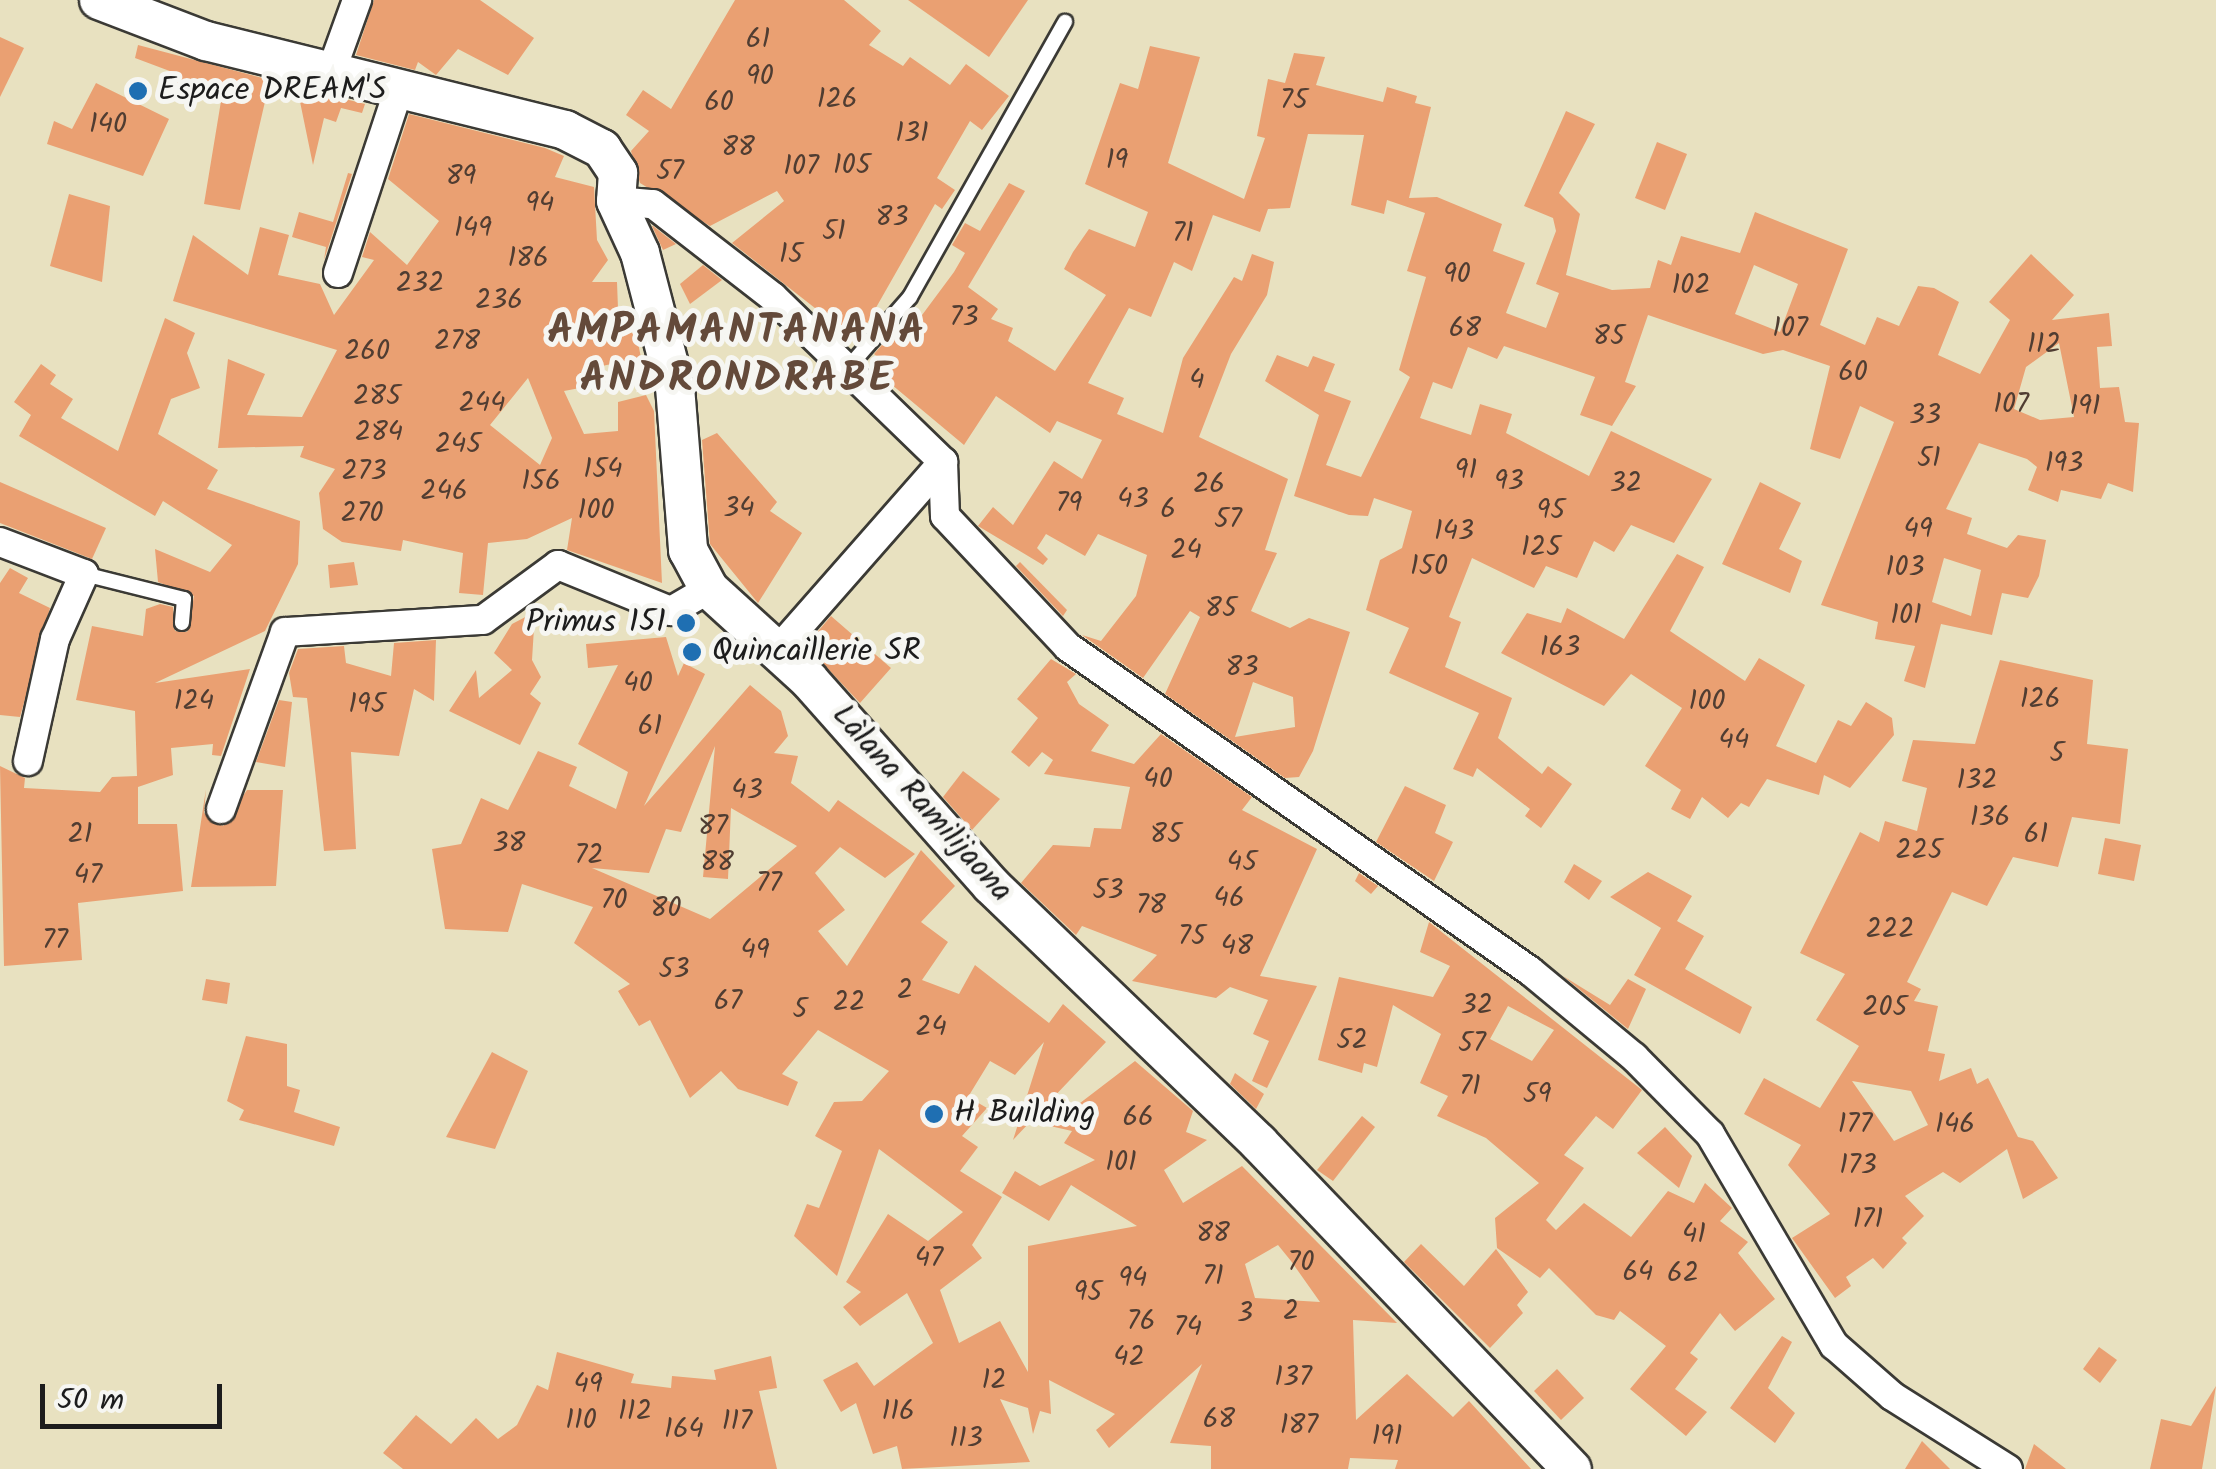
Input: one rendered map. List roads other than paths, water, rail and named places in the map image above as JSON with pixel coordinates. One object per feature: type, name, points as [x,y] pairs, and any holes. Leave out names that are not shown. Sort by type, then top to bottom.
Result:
[{"type":"street","name":"Làlana Ramilijaona","points":[[100,0],[144,10],[331,72],[582,135],[613,162],[616,201],[640,253],[675,387],[688,550],[709,589],[777,652],[992,885],[1260,1142],[1572,1469]]},
{"type":"street","points":[[331,72],[357,0]]},
{"type":"street","points":[[338,273],[399,88]]},
{"type":"street","points":[[616,201],[652,204],[772,297],[844,373],[943,462],[945,516],[1068,647],[1581,1009],[1710,1134],[1834,1344],[1892,1396],[2008,1469]]},
{"type":"street","points":[[777,652],[943,462]]},
{"type":"street","points":[[0,542],[84,574],[55,638],[28,761]]},
{"type":"street","points":[[222,809],[285,632],[483,620],[558,565],[670,611],[709,589]]},
{"type":"lane","points":[[844,373],[910,297],[1065,22]]},
{"type":"lane","points":[[84,574],[184,599],[182,623]]},
{"type":"place","name":"Espace DREAM'S","points":[[138,91]]},
{"type":"place","name":"Primus 151","points":[[686,623]]},
{"type":"place","name":"Quincaillerie SR","points":[[692,652]]},
{"type":"place","name":"H Building","points":[[934,1114]]},
{"type":"district","name":"AMPAMANTANANA ANDRONDRABE","points":[[737,356]]}]
